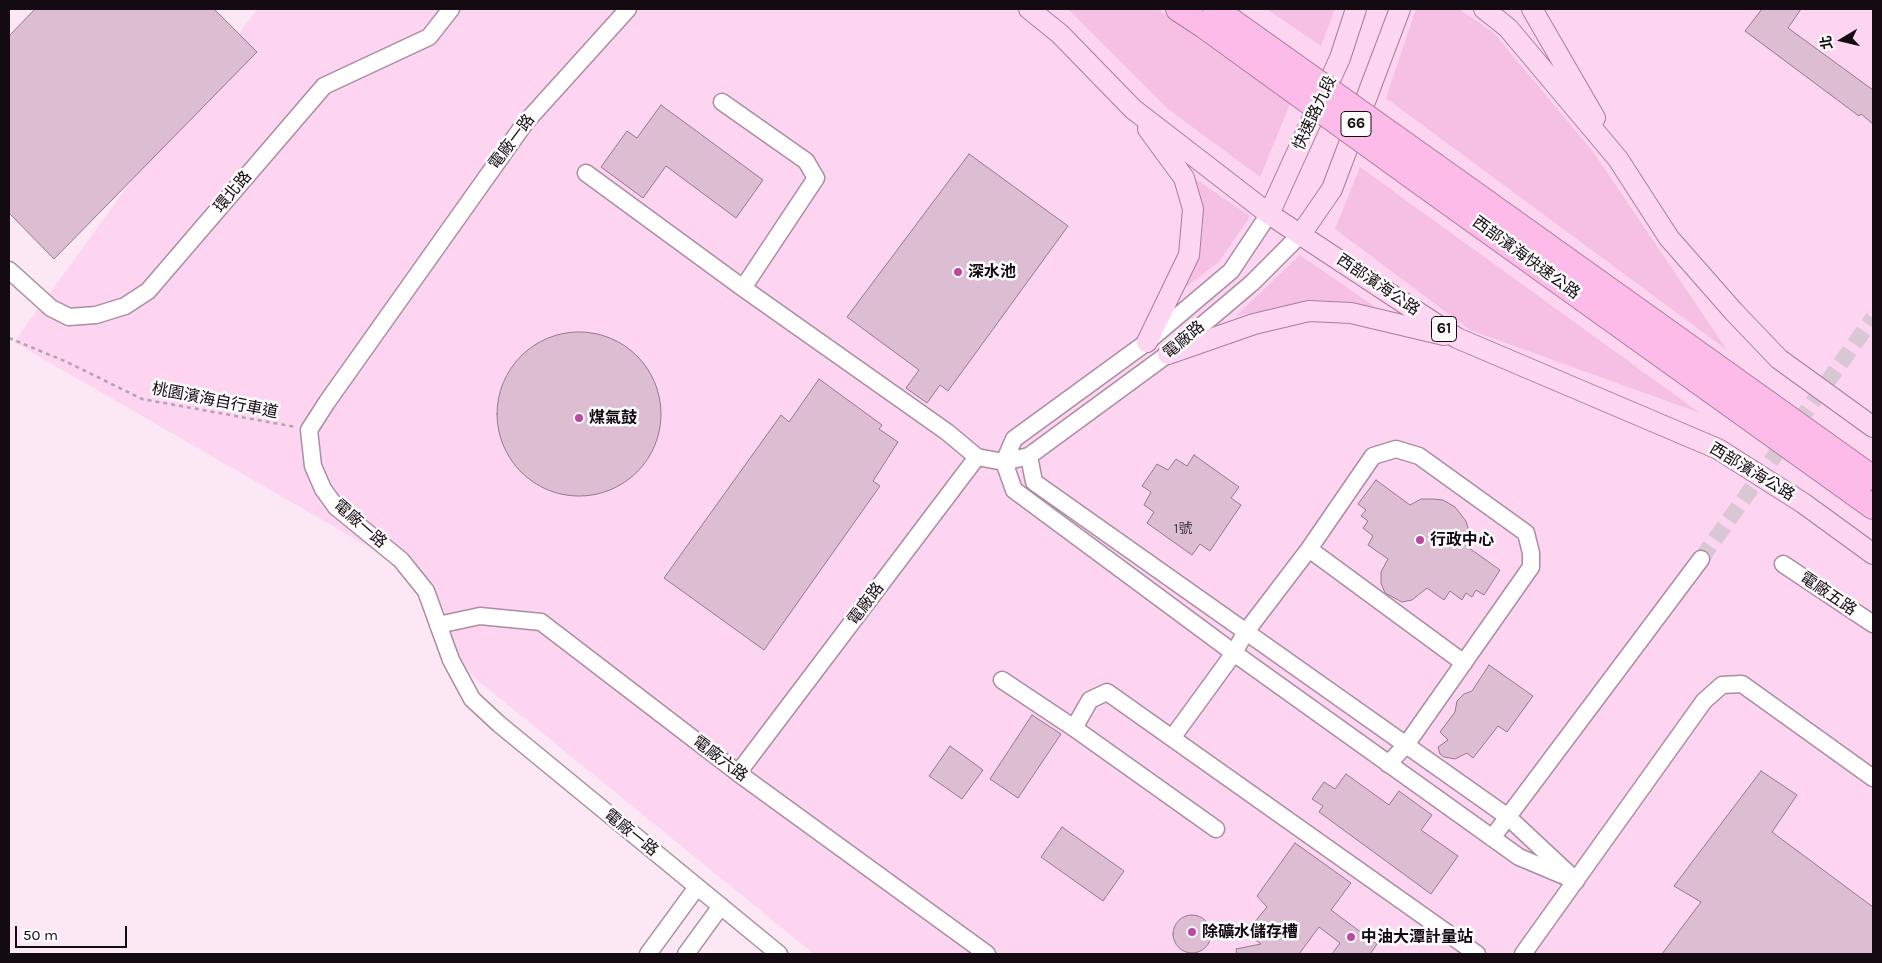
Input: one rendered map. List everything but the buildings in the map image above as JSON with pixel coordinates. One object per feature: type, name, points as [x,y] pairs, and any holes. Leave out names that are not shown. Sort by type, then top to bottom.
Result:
[{"type":"highway","name":"西部濱海快速公路","points":[[1178,9],[1208,17],[1430,176],[1873,507]]},
{"type":"highway","name":"西部濱海快速公路","points":[[1430,176],[1873,478]]},
{"type":"main road","name":"西部濱海公路","points":[[1029,9],[1060,34],[1133,109],[1269,214],[1457,338],[1718,449],[1803,503],[1873,554]]},
{"type":"main road","name":"快速路九段","points":[[1269,214],[1340,58],[1356,9]]},
{"type":"main road","name":"66","points":[[1302,234],[1332,189],[1400,9]]},
{"type":"main road","points":[[1484,9],[1508,28],[1618,159]]},
{"type":"main road","points":[[1532,9],[1618,159],[1669,238],[1779,359],[1873,427]]},
{"type":"main road","points":[[1133,109],[1184,178],[1193,209],[1188,255],[1147,342]]},
{"type":"main road","points":[[1168,354],[1254,324],[1309,312],[1351,313],[1457,338]]},
{"type":"street","name":"環北路","points":[[9,270],[51,308],[69,317],[96,314],[125,306],[154,284],[324,86],[429,37],[450,9]]},
{"type":"street","name":"電廠一路","points":[[628,9],[525,123],[310,430],[313,466],[323,489],[336,507],[401,560],[426,591],[451,660],[472,699],[499,724],[779,954]]},
{"type":"street","points":[[722,102],[806,160],[816,178],[743,288]]},
{"type":"street","points":[[586,173],[743,288],[947,432],[976,457]]},
{"type":"street","name":"電廠路","points":[[1004,462],[1014,439],[1147,342],[1231,271],[1269,214]]},
{"type":"street","name":"電廠路","points":[[738,773],[976,457],[1004,462],[1029,456],[1168,354],[1252,283],[1302,234]]},
{"type":"street","points":[[1172,738],[1234,653],[1246,633],[1309,549],[1373,456],[1396,449],[1419,456],[1526,532],[1531,553],[1531,567],[1406,745],[1388,764]]},
{"type":"street","points":[[1029,456],[1034,482],[1508,817],[1576,881]]},
{"type":"street","points":[[1004,462],[1014,490],[1234,653],[1519,857],[1576,881]]},
{"type":"street","points":[[1309,549],[1464,663]]},
{"type":"street","points":[[1492,838],[1701,559]]},
{"type":"street","name":"電廠五路","points":[[1783,564],[1873,624]]},
{"type":"street","name":"電廠六路","points":[[438,625],[480,616],[541,622],[738,773],[987,954]]},
{"type":"street","points":[[1002,680],[1074,728],[1216,829]]},
{"type":"street","points":[[1523,954],[1704,701],[1722,685],[1742,684],[1873,778]]},
{"type":"street","points":[[1074,728],[1090,700],[1107,692],[1477,954]]},
{"type":"street","points":[[648,954],[697,887]]},
{"type":"street","points":[[686,954],[720,906]]},
{"type":"path","name":"桃園濱海自行車道","points":[[9,338],[67,362],[142,399],[310,430]]},
{"type":"shaded area","points":[[257,9],[1873,9],[1873,954],[814,954],[460,666],[428,581],[14,342]]},
{"type":"shaded area","points":[[1068,9],[1157,9],[1290,104],[1260,177],[1168,109]]},
{"type":"shaded area","points":[[1267,9],[1335,9],[1321,46]]},
{"type":"shaded area","points":[[1416,9],[1459,9],[1494,33],[1594,153],[1727,350],[1386,98]]},
{"type":"shaded area","points":[[1360,167],[1700,413],[1470,330],[1335,229]]},
{"type":"shaded area","points":[[1188,174],[1250,216],[1219,262],[1182,290]]},
{"type":"shaded area","points":[[1300,255],[1375,307],[1332,302],[1305,303],[1236,316]]},
{"type":"tunnel","points":[[1701,559],[1873,318]]},
{"type":"place","name":"深水池","points":[[958,272]]},
{"type":"place","name":"煤氣鼓","points":[[579,418]]},
{"type":"place","name":"行政中心","points":[[1420,540]]},
{"type":"place","name":"除礦水儲存槽","points":[[1192,932]]},
{"type":"place","name":"中油大潭計量站","points":[[1351,937]]}]
